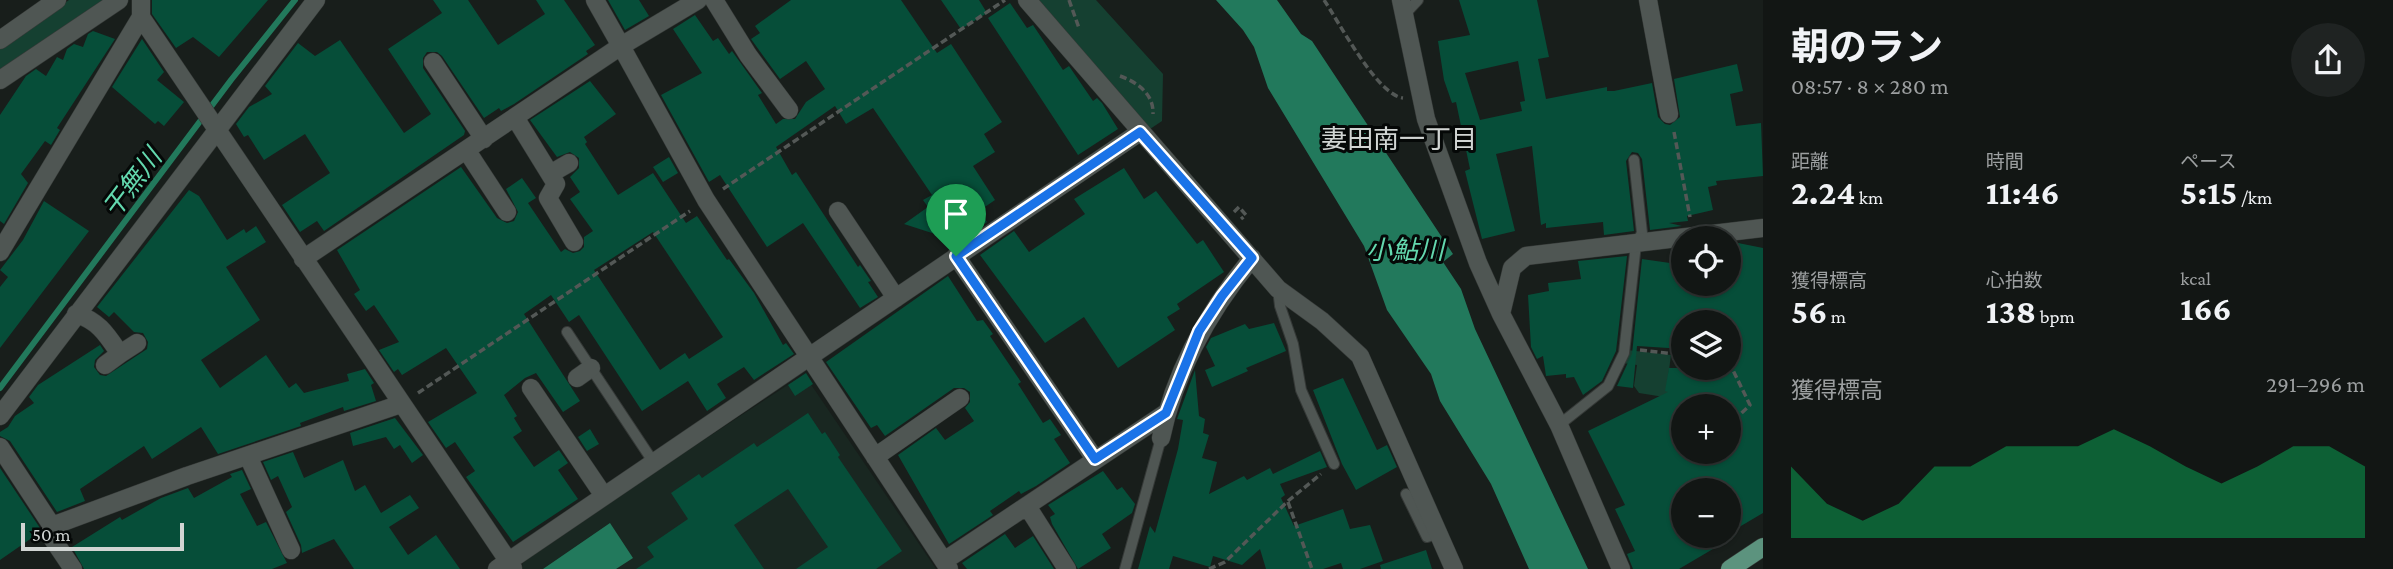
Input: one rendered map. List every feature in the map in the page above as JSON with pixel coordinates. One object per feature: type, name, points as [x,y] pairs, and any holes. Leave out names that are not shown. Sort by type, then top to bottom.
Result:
[{"type":"main road","points":[[1730,569],[1763,547]]},
{"type":"street","points":[[0,40],[57,0]]},
{"type":"street","points":[[0,80],[119,0]]},
{"type":"street","points":[[0,416],[214,126],[316,0]]},
{"type":"street","points":[[595,0],[706,200],[812,356],[947,565],[1027,506],[1166,413]]},
{"type":"street","points":[[303,259],[621,46],[698,0]]},
{"type":"street","points":[[714,0],[748,55],[785,91],[789,110]]},
{"type":"street","points":[[1027,0],[1278,289],[1322,321],[1360,356],[1454,569]]},
{"type":"street","points":[[1648,0],[1669,114]]},
{"type":"street","points":[[1403,7],[1422,101],[1474,250],[1501,314],[1559,425],[1621,569]]},
{"type":"street","points":[[2,244],[141,9],[214,126],[506,566],[604,496],[1140,132]]},
{"type":"street","points":[[433,62],[484,139]]},
{"type":"street","points":[[516,118],[556,184],[548,198],[574,242]]},
{"type":"street","points":[[467,150],[507,212]]},
{"type":"street","points":[[550,174],[569,163]]},
{"type":"street","points":[[838,211],[896,298]]},
{"type":"street","points":[[1741,231],[1763,228]]},
{"type":"street","points":[[1501,314],[1512,268],[1526,256],[1671,239]]},
{"type":"street","points":[[956,256],[1095,459]]},
{"type":"street","points":[[1161,438],[1166,413],[1199,331],[1252,258]]},
{"type":"street","points":[[76,314],[92,319],[100,326],[120,354]]},
{"type":"street","points":[[104,365],[137,342]]},
{"type":"street","points":[[530,388],[604,496]]},
{"type":"street","points":[[876,457],[947,400]]},
{"type":"street","points":[[52,526],[401,404]]},
{"type":"street","points":[[528,418],[544,407]]},
{"type":"street","points":[[0,447],[52,526],[50,535],[73,569]]},
{"type":"street","points":[[248,456],[291,550]]},
{"type":"street","points":[[1027,506],[1067,569]]},
{"type":"lane","points":[[1403,7],[1418,0]]},
{"type":"lane","points":[[1559,425],[1608,386],[1625,349],[1636,244],[1643,233],[1634,160]]},
{"type":"lane","points":[[1278,289],[1280,306],[1293,344],[1301,390],[1334,464]]},
{"type":"lane","points":[[567,332],[584,373],[654,463]]},
{"type":"lane","points":[[1125,569],[1161,438]]},
{"type":"lane","points":[[1406,494],[1427,537],[1439,533]]},
{"type":"path","points":[[1324,0],[1376,79],[1396,97],[1422,101]]},
{"type":"path","points":[[1669,114],[1692,226]]},
{"type":"path","points":[[1625,349],[1671,354]]},
{"type":"path","points":[[1738,380],[1750,405],[1741,414]]},
{"type":"path","points":[[1209,569],[1225,562],[1288,501],[1334,464]]},
{"type":"path","points":[[1288,501],[1312,569]]},
{"type":"shaded area","points":[[69,0],[111,0],[0,73],[0,47]]},
{"type":"shaded area","points":[[1034,0],[1096,0],[1163,74],[1162,121],[1147,131]]},
{"type":"shaded area","points":[[1627,350],[1671,355],[1667,385],[1677,394],[1671,394],[1671,398],[1639,393],[1634,386],[1637,365],[1623,363]]},
{"type":"shaded area","points":[[797,379],[810,383],[936,569],[522,569],[523,558]]},
{"type":"water","name":"小鮎川","points":[[1216,0],[1277,0],[1301,34],[1312,41],[1453,254],[1443,262],[1461,289],[1475,329],[1588,569],[1529,569],[1491,484],[1440,401],[1431,374],[1387,310],[1364,246],[1268,88],[1254,47],[1243,30]]},
{"type":"water","points":[[610,523],[633,558],[616,569],[543,569]]},
{"type":"building","points":[[152,0],[268,0],[219,57],[193,37],[176,48],[152,14]]},
{"type":"building","points":[[433,0],[468,0],[498,45],[545,14],[536,0],[564,0],[595,45],[586,51],[588,54],[514,104],[501,111],[499,108],[484,118],[442,56],[437,52],[427,52],[423,58],[423,68],[465,131],[464,135],[324,231],[317,221],[300,232],[282,205],[330,173],[305,134],[264,160],[248,135],[244,137],[236,124],[249,107],[272,94],[265,86],[298,43],[315,56],[340,40],[404,133],[431,114],[388,49],[442,13]]},
{"type":"building","points":[[608,0],[639,0],[649,16],[625,30]]},
{"type":"building","points":[[791,0],[901,0],[937,53],[951,44],[1002,122],[984,134],[995,152],[973,166],[995,200],[979,211],[987,222],[956,243],[946,226],[935,234],[904,224],[928,207],[923,200],[932,195],[873,108],[846,124],[835,106],[776,147],[792,175],[796,172],[858,267],[860,265],[871,281],[868,282],[878,297],[860,308],[803,223],[767,247],[720,175],[709,182],[661,95],[702,73],[673,29],[695,15],[713,41],[718,38],[729,54],[732,51],[762,93],[758,95],[776,124],[783,119],[795,119],[806,102],[825,89],[806,61],[780,79],[751,39],[760,33],[755,26]]},
{"type":"building","points":[[941,0],[979,0],[987,13],[961,29]]},
{"type":"building","points":[[1459,0],[1537,0],[1549,57],[1538,59],[1546,99],[1607,87],[1607,91],[1614,91],[1652,83],[1658,117],[1670,125],[1680,117],[1674,79],[1737,64],[1743,91],[1730,94],[1736,126],[1761,123],[1763,176],[1716,181],[1717,185],[1708,187],[1713,210],[1687,216],[1688,221],[1669,223],[1682,226],[1650,230],[1642,159],[1638,153],[1632,152],[1626,161],[1634,231],[1604,235],[1603,222],[1546,228],[1546,223],[1541,225],[1532,146],[1496,154],[1515,231],[1482,239],[1465,171],[1470,169],[1456,102],[1452,103],[1444,80],[1438,41],[1470,35]],"holes":[[[1518,61],[1525,101],[1520,102],[1522,111],[1480,120],[1465,73]]]},
{"type":"building","points":[[1010,3],[1027,28],[1033,25],[1063,70],[1069,66],[1093,101],[1097,98],[1102,103],[1118,129],[1078,155],[988,18]]},
{"type":"building","points":[[93,31],[115,39],[57,128],[60,130],[51,145],[45,141],[21,174],[28,183],[4,224],[0,221],[0,115],[26,76],[36,69],[46,76],[57,57],[63,60],[67,49],[74,44],[83,47],[88,34]]},
{"type":"building","points":[[142,39],[164,72],[157,80],[184,102],[164,126],[158,121],[155,124],[112,87]]},
{"type":"building","points":[[590,81],[616,114],[584,137],[587,142],[585,144],[618,195],[653,173],[686,223],[697,216],[754,293],[783,345],[786,343],[794,354],[754,380],[744,367],[717,384],[726,398],[707,411],[688,381],[642,411],[579,315],[569,322],[551,295],[524,314],[580,401],[563,412],[536,373],[525,378],[504,395],[517,416],[514,418],[522,431],[513,437],[534,467],[559,450],[568,463],[558,470],[578,499],[513,542],[466,477],[475,471],[455,442],[446,448],[428,422],[477,393],[446,348],[402,375],[398,369],[394,372],[379,350],[399,342],[374,305],[366,311],[354,294],[360,290],[337,250],[461,167],[497,218],[507,223],[514,221],[518,212],[506,189],[522,178],[536,198],[528,203],[561,252],[565,249],[573,253],[580,251],[584,247],[584,237],[593,231],[570,199],[580,192],[570,177],[579,168],[579,158],[570,152],[557,157],[530,120]],"holes":[[[653,232],[723,337],[689,359],[685,353],[660,370],[594,270]]]},
{"type":"building","points":[[669,157],[678,173],[663,182],[653,167]]},
{"type":"building","points":[[1124,168],[1144,199],[1156,191],[1197,244],[1203,240],[1224,272],[1177,304],[1180,309],[1167,317],[1175,330],[1118,368],[1084,317],[1045,343],[980,255],[1014,231],[1029,252],[1085,214],[1074,199]]},
{"type":"building","points":[[189,190],[199,196],[227,240],[244,229],[246,233],[256,226],[266,242],[226,267],[260,320],[201,360],[220,388],[266,355],[289,388],[296,383],[304,393],[349,381],[347,374],[365,369],[374,383],[371,385],[376,401],[344,411],[343,407],[300,423],[301,426],[218,454],[201,427],[152,459],[144,446],[80,489],[85,501],[57,512],[10,441],[0,436],[0,432],[8,427],[15,416],[34,403],[29,397],[38,385],[100,345],[104,351],[95,360],[94,367],[100,375],[106,376],[147,349],[148,342],[143,333],[134,332],[114,312],[109,317],[97,307]]},
{"type":"building","points":[[44,201],[89,231],[0,348],[0,287],[8,277],[0,270],[23,240]]},
{"type":"building","points":[[1741,244],[1763,248],[1763,513],[1741,526],[1741,478],[1671,478],[1671,548],[1715,548],[1679,569],[1633,569],[1627,554],[1635,551],[1615,509],[1625,505],[1588,431],[1668,392],[1665,391],[1669,368],[1671,380],[1741,380],[1741,310],[1671,310],[1671,348],[1637,346],[1633,388],[1617,386],[1632,354],[1642,259],[1671,263],[1671,296],[1741,296]]},
{"type":"building","points":[[1627,256],[1616,351],[1602,381],[1583,395],[1574,377],[1566,378],[1566,374],[1546,376],[1543,356],[1537,359],[1531,347],[1528,295],[1549,291],[1548,283],[1581,279],[1578,261]]},
{"type":"building","points":[[948,276],[977,321],[983,320],[993,334],[990,336],[1021,382],[1018,384],[1043,423],[1050,419],[1061,435],[1054,439],[1070,463],[1036,486],[1021,494],[1019,491],[990,511],[993,515],[949,544],[898,455],[936,428],[945,440],[974,421],[965,408],[970,402],[970,392],[964,388],[954,388],[885,436],[877,425],[871,428],[826,362]]},
{"type":"building","points":[[1274,323],[1286,351],[1246,368],[1248,371],[1212,387],[1205,370],[1215,366],[1206,347],[1211,338],[1245,324],[1249,329]]},
{"type":"building","points":[[1195,370],[1199,416],[1205,419],[1203,433],[1209,435],[1202,458],[1217,462],[1209,494],[1244,476],[1247,480],[1270,468],[1273,474],[1320,451],[1327,467],[1280,484],[1285,495],[1281,498],[1294,526],[1343,509],[1350,529],[1370,525],[1383,561],[1360,569],[1343,569],[1341,563],[1323,569],[1266,569],[1260,549],[1242,565],[1213,556],[1210,567],[1173,556],[1169,569],[1138,569],[1150,526],[1155,533],[1178,449],[1183,420],[1177,419]]},
{"type":"building","points":[[806,373],[813,384],[795,396],[788,385]]},
{"type":"building","points":[[1343,378],[1377,450],[1387,445],[1397,467],[1356,490],[1342,464],[1313,390]]},
{"type":"building","points":[[808,413],[822,434],[825,432],[840,455],[838,457],[902,551],[876,569],[796,569],[828,547],[788,489],[734,525],[764,569],[636,569],[654,557],[647,547],[688,519],[671,493],[699,474],[702,478],[754,443],[757,447]]},
{"type":"building","points":[[395,418],[423,455],[412,463],[400,445],[394,449],[386,437],[353,446],[350,433]]},
{"type":"building","points":[[590,429],[599,444],[587,451],[578,437]]},
{"type":"building","points":[[293,452],[304,478],[343,460],[355,491],[365,485],[381,513],[410,495],[419,508],[389,527],[408,555],[436,535],[460,569],[354,569],[334,539],[302,553],[286,512],[292,507],[278,476],[271,480],[263,462]]},
{"type":"building","points":[[0,468],[40,528],[39,533],[0,560]]},
{"type":"building","points":[[242,470],[251,489],[240,494],[257,526],[266,522],[287,563],[272,569],[84,569],[72,547],[120,517],[122,520],[161,498],[188,488],[194,498],[232,477],[230,474]]},
{"type":"building","points":[[1103,471],[1117,490],[1122,487],[1135,504],[1132,513],[1102,534],[1111,548],[1078,569],[1052,524],[1050,517],[1055,514],[1048,505]]},
{"type":"building","points":[[1005,534],[1015,548],[1033,536],[1054,569],[967,569],[962,563]]},
{"type":"building","points":[[1426,550],[1432,569],[1381,569],[1380,565]]},
{"type":"waterway","name":"干無川","points":[[0,388],[231,80],[295,0]]},
{"type":"district","name":"妻田南一丁目","points":[[1399,139]]},
{"type":"route","points":[[1140,132],[1252,258],[1199,331],[1166,413],[1095,459],[956,256],[1140,132]]}]
